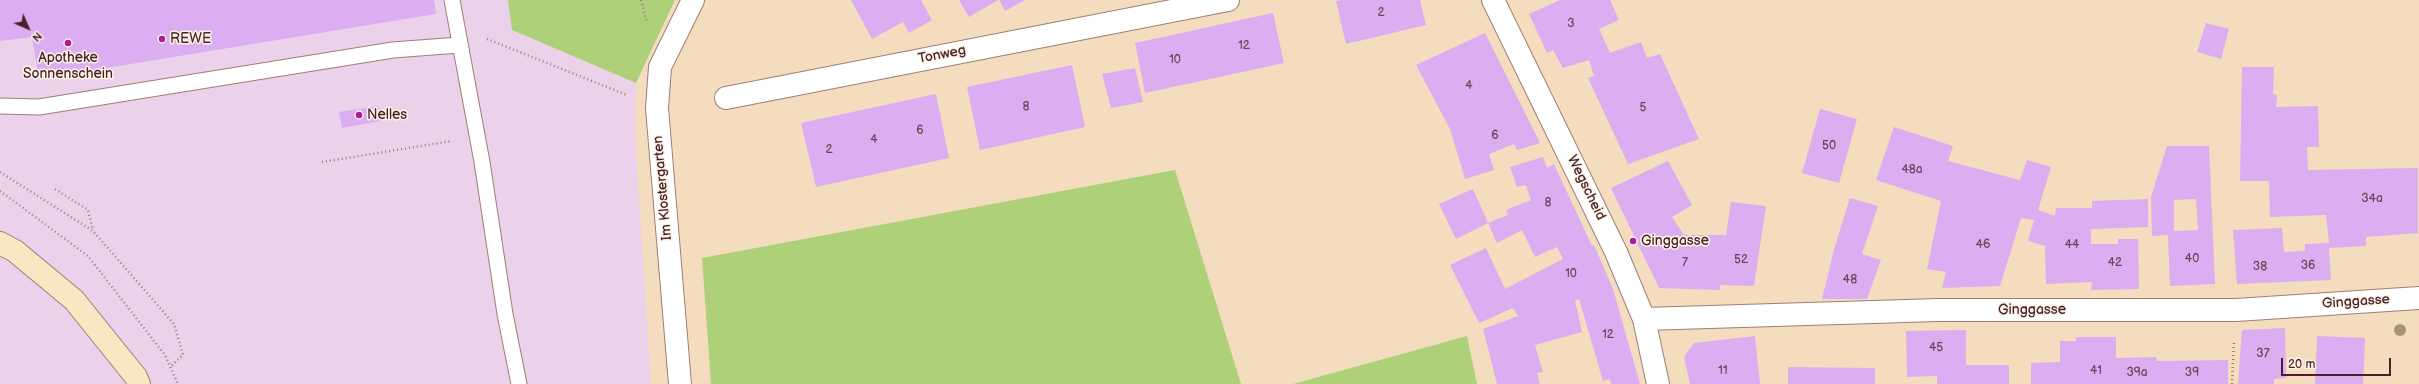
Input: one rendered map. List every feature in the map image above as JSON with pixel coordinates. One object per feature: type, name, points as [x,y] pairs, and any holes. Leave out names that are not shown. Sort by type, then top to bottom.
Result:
[{"type":"main road","points":[[0,243],[15,251],[74,300],[136,377],[139,384]]},
{"type":"street","name":"Im Klostergarten","points":[[680,384],[657,108],[660,67],[693,0]]},
{"type":"street","name":"Tonweg","points":[[726,98],[1228,0]]},
{"type":"street","name":"Wegscheid","points":[[1493,0],[1616,252],[1644,319],[1658,384]]},
{"type":"street","name":"Ginggasse","points":[[1644,319],[1938,310],[2236,310],[2419,298]]},
{"type":"lane","points":[[452,0],[459,45],[477,136],[505,314],[519,384]]},
{"type":"lane","points":[[0,106],[39,107],[393,50],[459,45]]},
{"type":"path","points":[[496,41],[624,94]]},
{"type":"path","points":[[322,162],[477,136]]},
{"type":"path","points":[[0,172],[93,231],[174,324],[183,355],[170,367]]},
{"type":"path","points":[[56,189],[88,210],[93,231]]},
{"type":"path","points":[[0,191],[88,256],[165,355],[178,384]]},
{"type":"path","points":[[2232,384],[2236,310]]},
{"type":"shaded area","points":[[0,0],[508,0],[513,30],[636,83],[635,134],[651,384],[0,384]]},
{"type":"green space","points":[[508,0],[675,0],[636,83],[512,30]]},
{"type":"green space","points":[[1175,170],[1241,384],[711,384],[702,258]]},
{"type":"green space","points":[[1467,336],[1477,384],[1293,384]]},
{"type":"building","name":"REWE","points":[[0,0],[434,0],[436,14],[39,79],[32,37],[0,41]]},
{"type":"building","points":[[851,0],[921,0],[932,20],[909,33],[903,22],[872,39]]},
{"type":"building","points":[[959,0],[998,0],[969,17]]},
{"type":"building","points":[[999,0],[1025,0],[1005,11]]},
{"type":"building","points":[[1420,0],[1426,25],[1346,44],[1336,1]]},
{"type":"building","points":[[1560,0],[1610,0],[1619,20],[1599,29],[1610,53],[1641,42],[1647,58],[1660,54],[1699,139],[1628,164],[1588,78],[1594,76],[1589,60],[1563,68],[1553,50],[1547,53],[1529,14]]},
{"type":"building","points":[[1273,13],[1284,63],[1145,93],[1135,43]]},
{"type":"building","points":[[2206,23],[2229,29],[2221,59],[2197,52]]},
{"type":"building","points":[[1485,33],[1540,143],[1517,150],[1514,144],[1489,154],[1494,170],[1465,179],[1450,129],[1416,65]]},
{"type":"building","points":[[1072,65],[1085,127],[980,150],[967,87]]},
{"type":"building","points":[[2242,67],[2274,67],[2273,94],[2277,95],[2276,107],[2318,106],[2319,147],[2307,147],[2308,170],[2418,168],[2418,233],[2366,237],[2366,246],[2329,248],[2331,280],[2237,284],[2233,230],[2282,228],[2284,252],[2305,251],[2305,244],[2329,243],[2326,215],[2270,217],[2269,181],[2240,181]]},
{"type":"building","points":[[1135,68],[1143,102],[1111,108],[1102,74]]},
{"type":"building","points":[[936,94],[949,158],[816,187],[801,123]]},
{"type":"building","points":[[378,106],[381,121],[342,128],[339,112]]},
{"type":"building","points":[[1820,109],[1857,119],[1839,183],[1802,173]]},
{"type":"building","points":[[1894,127],[1953,146],[1948,161],[2020,180],[2027,160],[2051,167],[2038,210],[2055,216],[2056,208],[2092,208],[2092,201],[2148,199],[2148,227],[2091,229],[2091,244],[2118,244],[2118,239],[2138,239],[2139,289],[2091,290],[2092,282],[2046,284],[2045,246],[2028,241],[2034,220],[2021,218],[2000,286],[1942,288],[1946,272],[1927,269],[1941,201],[1876,180]]},
{"type":"building","points":[[2167,146],[2209,146],[2215,284],[2170,286],[2168,235],[2152,236],[2151,197]],"holes":[[[2196,199],[2198,230],[2174,231],[2174,200]]]},
{"type":"building","points":[[1543,157],[1547,168],[1554,164],[1592,246],[1594,245],[1613,289],[1640,384],[1611,384],[1610,379],[1603,381],[1579,299],[1575,300],[1582,332],[1535,345],[1543,372],[1537,373],[1540,384],[1497,384],[1483,329],[1518,316],[1513,308],[1479,323],[1450,265],[1486,248],[1505,289],[1563,259],[1557,247],[1535,257],[1522,230],[1497,243],[1488,223],[1508,215],[1506,210],[1531,200],[1526,185],[1517,187],[1510,167]]},
{"type":"building","points":[[1668,161],[1692,205],[1672,217],[1684,235],[1726,235],[1731,202],[1766,206],[1754,286],[1720,285],[1720,290],[1659,288],[1611,188]]},
{"type":"building","points":[[1473,189],[1488,223],[1456,239],[1439,204]]},
{"type":"building","points":[[1850,198],[1878,206],[1862,254],[1881,260],[1867,299],[1822,299],[1835,246]]},
{"type":"building","points":[[2285,328],[2286,378],[2274,379],[2274,384],[2238,384],[2242,330]]},
{"type":"building","points":[[1966,330],[1966,365],[2009,365],[2009,384],[1937,384],[1937,376],[1907,377],[1906,331]]},
{"type":"building","points":[[1755,336],[1760,384],[1690,384],[1684,357],[1694,343]]},
{"type":"building","points":[[2317,336],[2365,338],[2363,384],[2315,384]]},
{"type":"building","points":[[2076,337],[2116,337],[2116,358],[2156,357],[2157,361],[2228,360],[2228,384],[2031,384],[2031,363],[2060,362],[2060,341],[2076,341]]},
{"type":"building","points":[[1788,367],[1875,368],[1875,384],[1788,384]]},
{"type":"place","name":"REWE","points":[[162,39]]},
{"type":"place","name":"Apotheke Sonnenschein","points":[[68,43]]},
{"type":"place","name":"Nelles","points":[[359,115]]},
{"type":"place","name":"Ginggasse","points":[[1633,241]]}]
